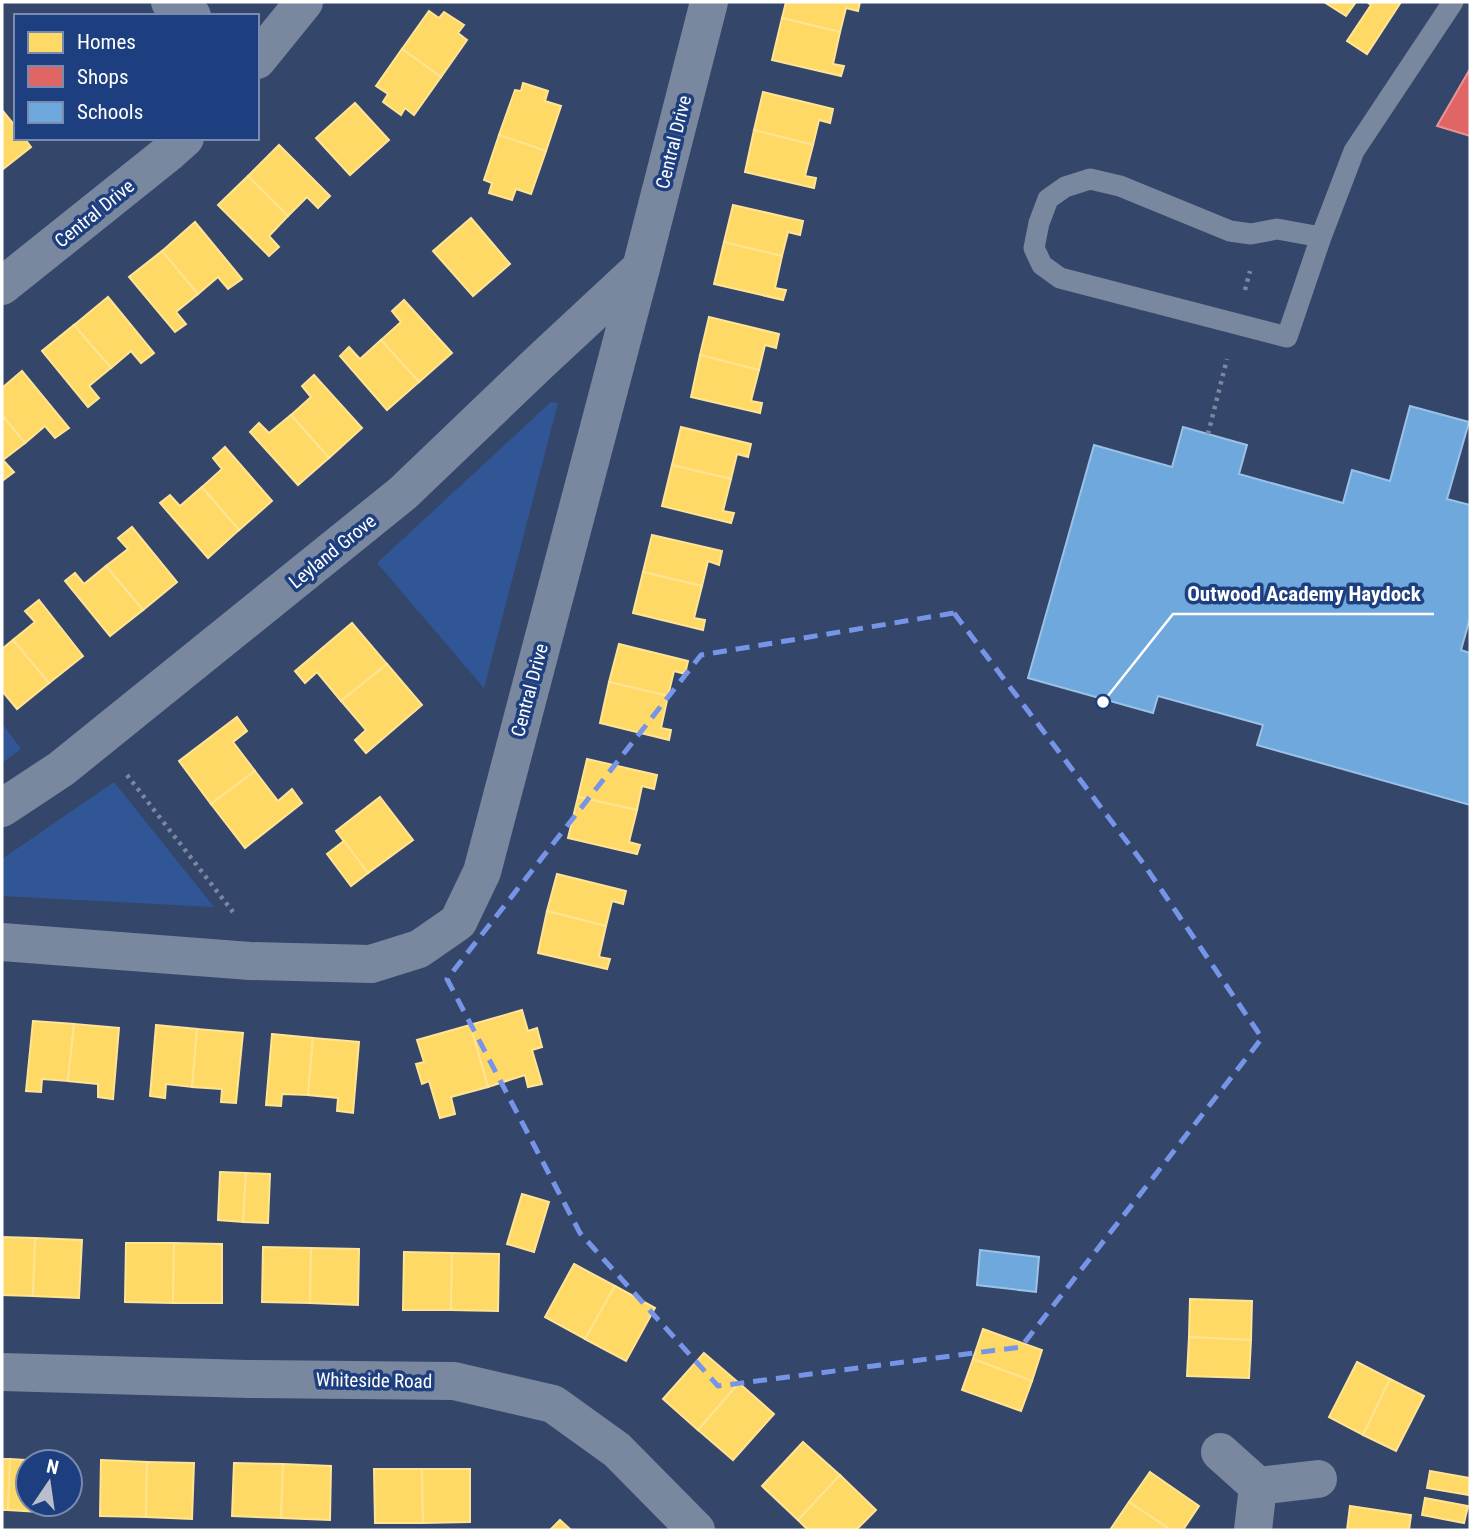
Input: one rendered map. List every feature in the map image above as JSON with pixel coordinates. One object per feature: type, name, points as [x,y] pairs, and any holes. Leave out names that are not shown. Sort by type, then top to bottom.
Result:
[{"type":"street","points":[[170,2],[189,14]]},
{"type":"street","points":[[259,57],[304,2]]},
{"type":"street","name":"Central Drive","points":[[2,942],[271,962],[372,964],[419,949],[458,922],[482,872],[709,2]]},
{"type":"street","name":"Central Drive","points":[[2,286],[183,140]]},
{"type":"street","name":"Leyland Grove","points":[[2,808],[61,769],[403,493],[641,268]]},
{"type":"street","name":"Whiteside Road","points":[[2,1373],[454,1381],[553,1404],[617,1450],[696,1530]]},
{"type":"street","points":[[1220,1452],[1258,1486],[1318,1479]]},
{"type":"street","points":[[1253,1530],[1258,1486]]},
{"type":"lane","points":[[1321,237],[1277,229],[1251,234],[1230,231],[1120,186],[1090,179],[1065,187],[1048,199],[1034,248],[1042,265],[1060,278],[1287,337],[1354,151],[1453,2]]},
{"type":"path","points":[[99,739],[271,962]]},
{"type":"highlighted area","points":[[954,613],[1143,863],[1262,1038],[1021,1347],[718,1386],[580,1233],[447,979],[701,655]]},
{"type":"shaded area","points":[[551,402],[558,403],[484,688],[377,563]]},
{"type":"shaded area","points":[[2,723],[21,749],[2,763]]},
{"type":"shaded area","points":[[114,782],[214,907],[2,896],[2,859]]},
{"type":"building: Homes","points":[[786,2],[860,2],[858,11],[846,8],[840,32],[782,18]]},
{"type":"building: Homes","points":[[1324,2],[1356,2],[1346,16]]},
{"type":"building: Homes","points":[[1367,2],[1401,2],[1367,54],[1347,41],[1371,5]]},
{"type":"building: Homes","points":[[429,11],[439,18],[444,12],[464,25],[458,33],[467,40],[441,77],[402,49]]},
{"type":"building: Homes","points":[[782,18],[840,32],[833,64],[844,66],[841,76],[772,60]]},
{"type":"building: Homes","points":[[402,49],[441,77],[414,115],[405,108],[401,115],[383,102],[388,94],[376,86]]},
{"type":"building: Homes","points":[[523,83],[548,91],[545,101],[561,106],[546,151],[499,135],[515,90],[521,91]]},
{"type":"building: Homes","points":[[763,92],[833,109],[830,123],[819,120],[813,145],[754,130]]},
{"type":"building: Homes","points":[[355,103],[389,140],[350,175],[316,138]]},
{"type":"building: Homes","points":[[2,110],[14,125],[14,140],[26,140],[31,147],[2,170]]},
{"type":"building: Homes","points":[[754,130],[813,145],[805,176],[816,178],[814,188],[745,172]]},
{"type":"building: Homes","points":[[499,135],[546,151],[531,194],[516,189],[512,200],[489,193],[492,183],[484,180]]},
{"type":"building: Homes","points":[[279,145],[330,196],[318,208],[307,197],[288,216],[248,176]]},
{"type":"building: Homes","points":[[248,176],[288,216],[269,236],[279,247],[269,256],[218,205]]},
{"type":"building: Homes","points":[[733,205],[803,221],[800,235],[788,232],[782,256],[724,242]]},
{"type":"building: Homes","points":[[471,218],[510,264],[473,296],[433,251]]},
{"type":"building: Homes","points":[[195,222],[242,279],[228,289],[218,277],[198,294],[162,251]]},
{"type":"building: Homes","points":[[724,242],[782,256],[775,288],[786,290],[783,300],[714,284]]},
{"type":"building: Homes","points":[[162,251],[198,294],[176,312],[186,324],[175,332],[129,277]]},
{"type":"building: Homes","points":[[108,297],[154,353],[141,363],[131,351],[111,368],[74,325]]},
{"type":"building: Homes","points":[[404,300],[452,353],[419,382],[381,340],[401,322],[392,311]]},
{"type":"building: Homes","points":[[709,317],[779,334],[776,348],[765,345],[759,370],[700,355]]},
{"type":"building: Homes","points":[[74,325],[111,368],[89,386],[99,398],[88,407],[42,351]]},
{"type":"building: Homes","points":[[381,340],[419,382],[387,410],[340,356],[349,347],[360,359]]},
{"type":"building: Homes","points":[[700,355],[759,370],[751,401],[762,403],[760,413],[691,397]]},
{"type":"building: Homes","points":[[22,371],[69,428],[55,438],[45,426],[25,443],[2,415],[2,388]]},
{"type":"building: Homes","points":[[314,375],[362,428],[329,458],[291,415],[311,397],[302,386]]},
{"type":"building: Homes","points":[[2,415],[25,443],[3,460],[14,472],[2,481]]},
{"type":"building: Homes","points":[[291,415],[329,458],[298,485],[250,432],[259,423],[269,433]]},
{"type":"building: Homes","points":[[681,427],[751,444],[748,457],[737,454],[731,479],[672,465]]},
{"type":"building: Homes","points":[[225,447],[272,501],[239,530],[202,487],[222,469],[213,458]]},
{"type":"building: Homes","points":[[672,465],[731,479],[723,511],[734,513],[731,523],[662,506]]},
{"type":"building: Homes","points":[[202,487],[239,530],[208,558],[160,503],[170,495],[180,506]]},
{"type":"building: Homes","points":[[132,527],[177,582],[143,610],[106,566],[128,549],[118,538]]},
{"type":"building: Homes","points":[[652,535],[722,551],[719,565],[708,561],[702,586],[643,572]]},
{"type":"building: Homes","points":[[106,566],[143,610],[110,636],[65,581],[75,573],[84,584]]},
{"type":"building: Homes","points":[[643,572],[702,586],[694,618],[705,620],[703,630],[633,613]]},
{"type":"building: Homes","points":[[39,600],[83,656],[49,683],[13,640],[35,622],[25,611]]},
{"type":"building: Homes","points":[[352,623],[387,664],[341,701],[317,672],[305,683],[295,671]]},
{"type":"building: Homes","points":[[13,640],[49,683],[17,709],[2,691],[2,649]]},
{"type":"building: Homes","points":[[619,644],[688,661],[685,674],[674,671],[668,696],[609,682]]},
{"type":"building: Homes","points":[[387,664],[422,705],[366,753],[355,740],[366,730],[341,701]]},
{"type":"building: Homes","points":[[609,682],[668,696],[661,728],[671,730],[669,740],[600,723]]},
{"type":"building: Homes","points":[[237,717],[247,731],[233,742],[255,771],[211,804],[179,761]]},
{"type":"building: Homes","points":[[587,759],[657,775],[654,789],[642,786],[637,810],[578,797]]},
{"type":"building: Homes","points":[[255,771],[278,801],[292,789],[302,803],[245,848],[211,804]]},
{"type":"building: Homes","points":[[380,797],[413,840],[368,873],[336,831]]},
{"type":"building: Homes","points":[[578,797],[637,810],[629,842],[640,845],[637,854],[568,838]]},
{"type":"building: Homes","points":[[344,841],[368,873],[351,886],[327,854]]},
{"type":"building: Homes","points":[[557,874],[626,891],[623,904],[612,901],[606,926],[547,911]]},
{"type":"building: Homes","points":[[547,911],[606,926],[599,957],[610,959],[607,969],[538,953]]},
{"type":"building: Homes","points":[[522,1010],[528,1031],[537,1028],[542,1047],[532,1050],[542,1084],[528,1087],[525,1075],[488,1087],[470,1025]]},
{"type":"building: Homes","points":[[33,1021],[74,1024],[68,1081],[42,1079],[41,1092],[26,1091]]},
{"type":"building: Homes","points":[[74,1024],[119,1028],[113,1099],[98,1097],[98,1084],[68,1081]]},
{"type":"building: Homes","points":[[156,1025],[197,1029],[192,1087],[166,1084],[165,1098],[150,1096]]},
{"type":"building: Homes","points":[[470,1025],[488,1087],[451,1097],[455,1114],[440,1118],[429,1081],[422,1084],[416,1064],[424,1062],[417,1040]]},
{"type":"building: Homes","points":[[197,1029],[243,1033],[236,1103],[221,1102],[222,1089],[192,1087]]},
{"type":"building: Homes","points":[[272,1034],[313,1038],[308,1095],[282,1094],[281,1106],[266,1105]]},
{"type":"building: Homes","points":[[313,1038],[359,1042],[353,1113],[337,1111],[338,1098],[308,1095]]},
{"type":"building: Homes","points":[[220,1172],[246,1173],[243,1222],[218,1220]]},
{"type":"building: Homes","points":[[246,1173],[270,1174],[268,1223],[243,1222]]},
{"type":"building: Homes","points":[[522,1194],[549,1202],[534,1252],[507,1244]]},
{"type":"building: Homes","points":[[2,1237],[35,1238],[33,1296],[2,1295]]},
{"type":"building: Homes","points":[[35,1238],[82,1240],[79,1298],[33,1296]]},
{"type":"building: Homes","points":[[126,1243],[174,1243],[173,1303],[125,1302]]},
{"type":"building: Homes","points":[[174,1243],[222,1244],[222,1303],[173,1303]]},
{"type":"building: Homes","points":[[263,1247],[311,1248],[310,1303],[262,1302]]},
{"type":"building: Homes","points":[[311,1248],[359,1249],[358,1305],[310,1303]]},
{"type":"building: Homes","points":[[404,1252],[452,1253],[451,1310],[403,1310]]},
{"type":"building: Homes","points":[[452,1253],[499,1254],[498,1311],[451,1310]]},
{"type":"building: Homes","points":[[574,1264],[615,1286],[585,1339],[545,1317]]},
{"type":"building: Homes","points":[[615,1286],[655,1308],[626,1361],[585,1339]]},
{"type":"building: Homes","points":[[1190,1299],[1252,1301],[1251,1340],[1189,1337]]},
{"type":"building: Homes","points":[[983,1329],[1042,1350],[1032,1381],[973,1359]]},
{"type":"building: Homes","points":[[1189,1337],[1251,1340],[1249,1378],[1187,1376]]},
{"type":"building: Homes","points":[[704,1353],[739,1383],[698,1430],[663,1399]]},
{"type":"building: Homes","points":[[973,1359],[1032,1381],[1021,1411],[962,1390]]},
{"type":"building: Homes","points":[[1357,1362],[1390,1379],[1363,1435],[1329,1417]]},
{"type":"building: Homes","points":[[1390,1379],[1424,1396],[1396,1451],[1363,1435]]},
{"type":"building: Homes","points":[[739,1383],[774,1414],[733,1460],[698,1430]]},
{"type":"building: Homes","points":[[803,1442],[840,1475],[798,1520],[762,1486]]},
{"type":"building: Homes","points":[[2,1459],[10,1459],[8,1510],[2,1510]]},
{"type":"building: Homes","points":[[10,1459],[14,1459],[14,1510],[8,1510]]},
{"type":"building: Homes","points":[[101,1460],[147,1462],[146,1517],[100,1516]]},
{"type":"building: Homes","points":[[147,1462],[194,1463],[192,1519],[146,1517]]},
{"type":"building: Homes","points":[[234,1463],[283,1464],[281,1518],[232,1516]]},
{"type":"building: Homes","points":[[283,1464],[331,1466],[330,1520],[281,1518]]},
{"type":"building: Homes","points":[[374,1469],[422,1469],[423,1523],[375,1523]]},
{"type":"building: Homes","points":[[422,1469],[470,1469],[470,1522],[423,1523]]},
{"type":"building: Homes","points":[[1430,1471],[1470,1478],[1469,1495],[1427,1488]]},
{"type":"building: Homes","points":[[1150,1472],[1199,1506],[1183,1530],[1171,1530],[1129,1502]]},
{"type":"building: Homes","points":[[840,1475],[876,1510],[856,1530],[808,1530],[798,1520]]},
{"type":"building: Homes","points":[[1425,1498],[1468,1506],[1464,1523],[1422,1515]]},
{"type":"building: Homes","points":[[1129,1502],[1171,1530],[1110,1530]]},
{"type":"building: Homes","points":[[1350,1506],[1411,1515],[1409,1530],[1347,1530]]},
{"type":"building: Homes","points":[[560,1520],[571,1530],[550,1530]]},
{"type":"building: Shops","points":[[1470,69],[1470,136],[1437,126]]},
{"type":"building: Schools","points":[[1410,406],[1469,422],[1447,499],[1470,505],[1470,618],[1461,650],[1470,653],[1470,805],[1257,745],[1263,725],[1158,696],[1153,713],[1028,678],[1094,445],[1172,467],[1183,427],[1247,445],[1239,474],[1343,503],[1352,470],[1390,481]]},
{"type":"building: Schools","points":[[980,1250],[1039,1257],[1036,1292],[977,1285]]},
{"type":"place","name":"Outwood Academy Haydock","points":[[1103,702]]}]
